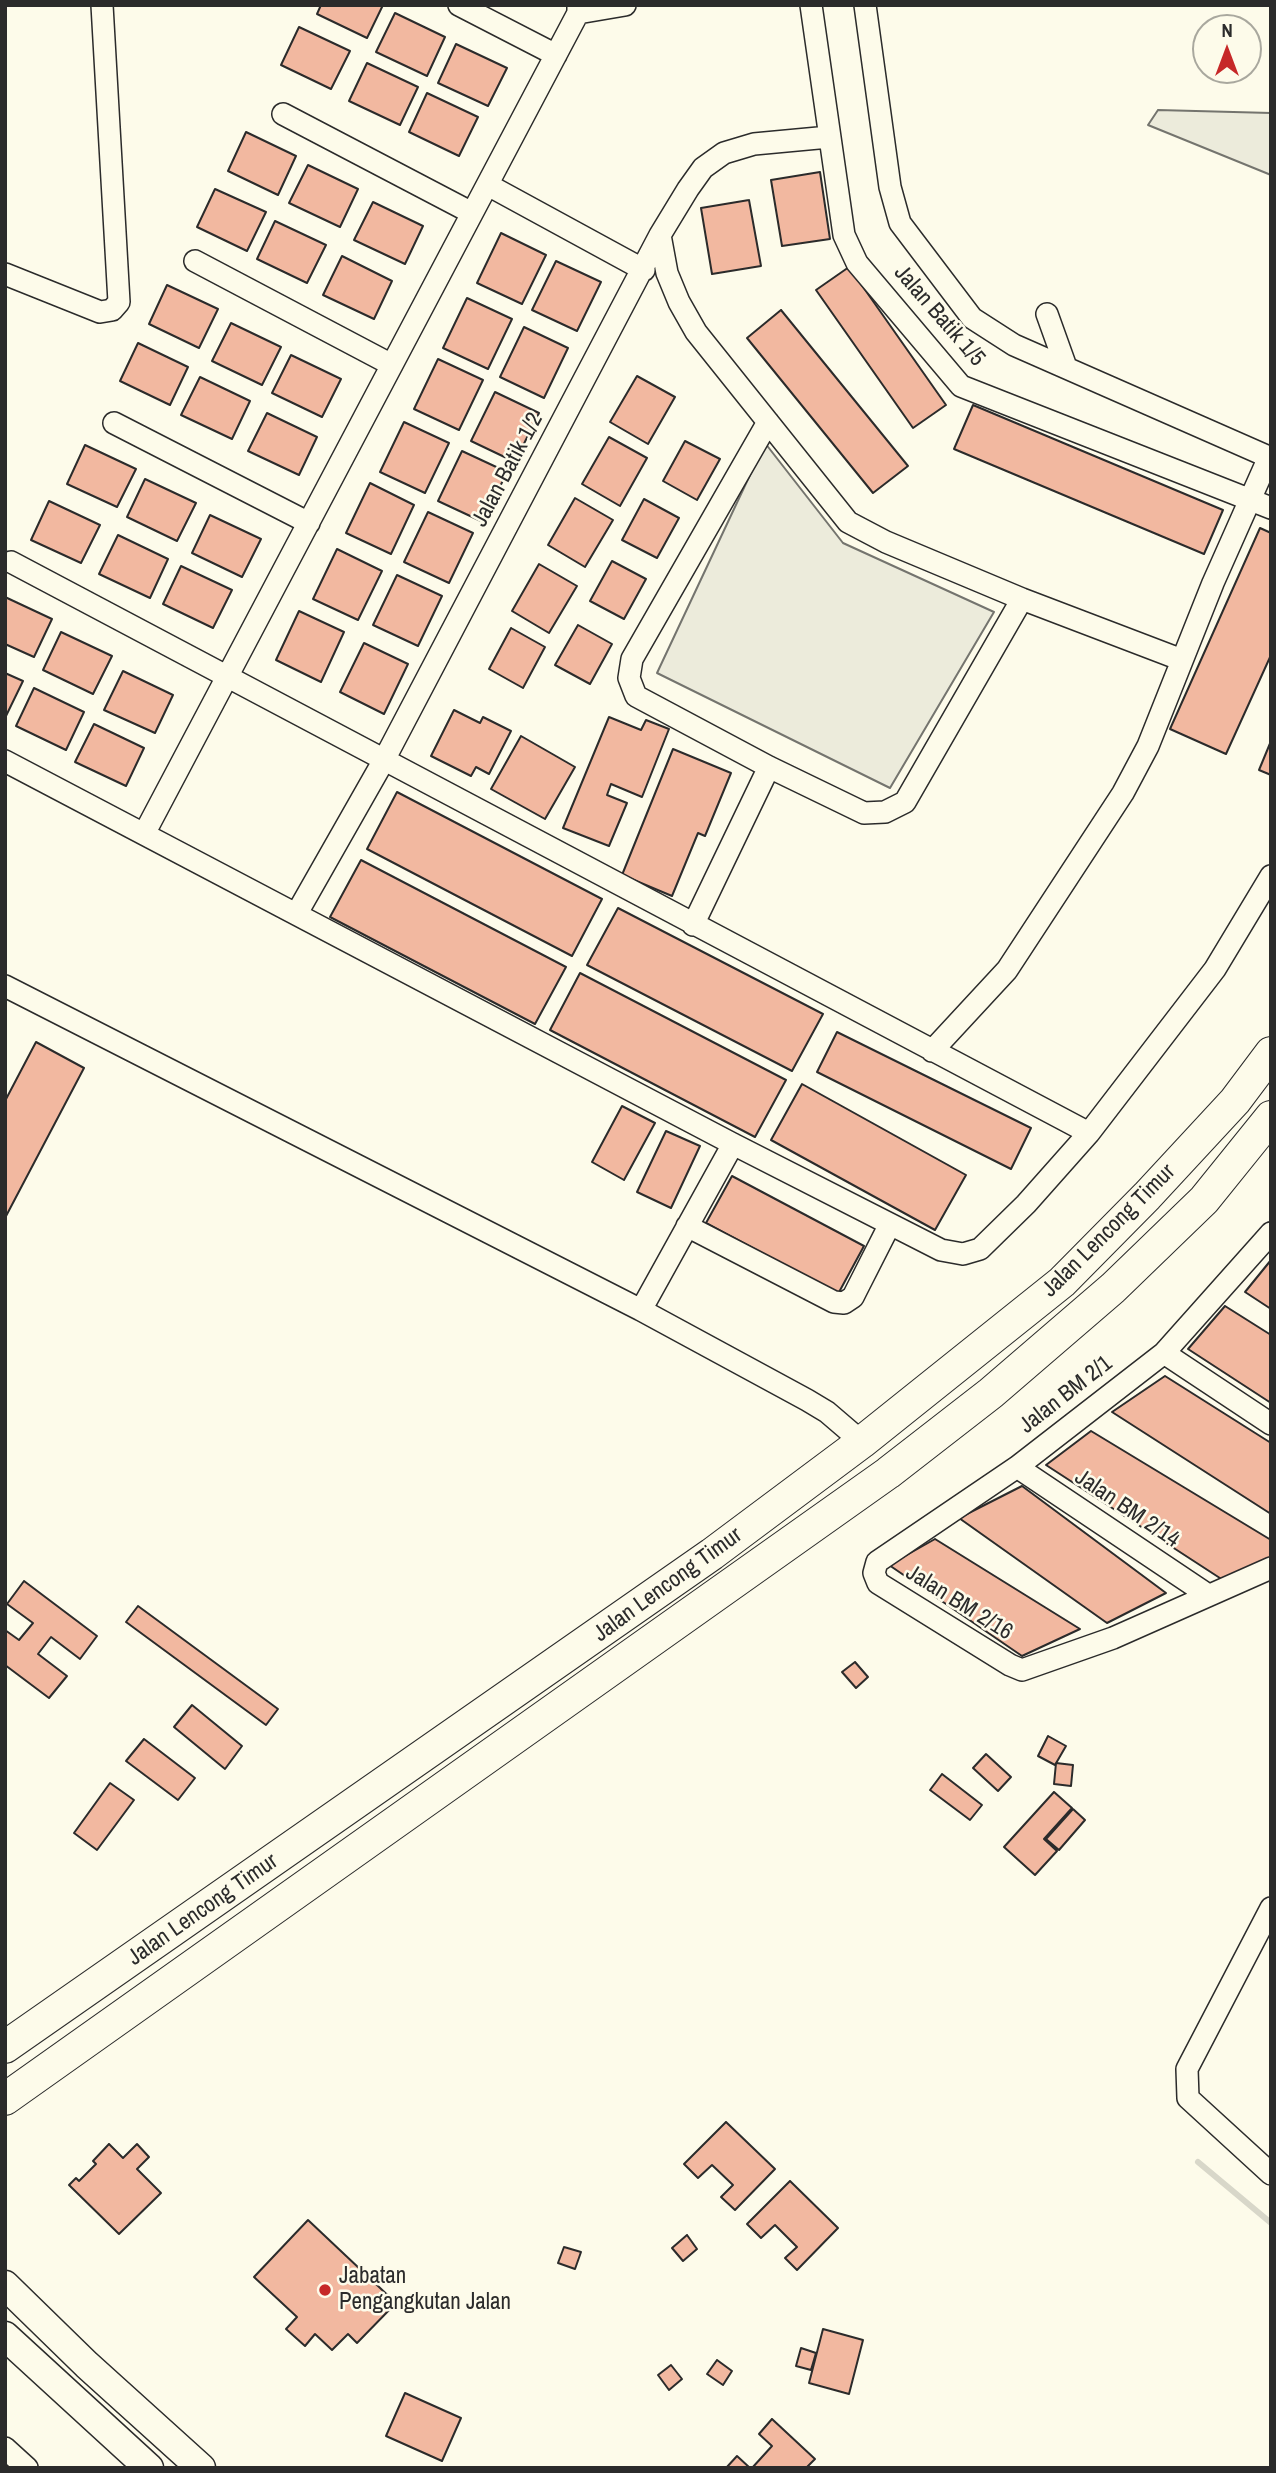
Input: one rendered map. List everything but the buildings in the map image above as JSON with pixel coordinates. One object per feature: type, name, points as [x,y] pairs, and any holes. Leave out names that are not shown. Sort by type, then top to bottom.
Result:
[{"type":"highway","name":"Jalan Lencong Timur","points":[[5,2048],[712,1554],[862,1442],[1062,1282],[1235,1101],[1271,1053]]},
{"type":"highway","name":"Jalan Lencong Timur","points":[[10,2099],[919,1449],[991,1393],[1113,1288],[1204,1200],[1271,1117]]},
{"type":"main road","points":[[5,2285],[87,2365],[201,2468]]},
{"type":"main road","points":[[5,2336],[149,2468]]},
{"type":"street","points":[[5,274],[100,312],[112,310],[119,302],[102,5]]},
{"type":"street","points":[[459,5],[556,55]]},
{"type":"street","points":[[145,834],[488,185],[578,9],[625,5]]},
{"type":"street","name":"Jalan Batik 1/5","points":[[811,5],[844,235],[858,263],[961,386],[1261,504]]},
{"type":"street","points":[[865,5],[890,187],[900,223],[972,318],[1014,345],[1270,457],[1261,504],[1213,583],[1148,746],[1124,793],[1007,970],[932,1051]]},
{"type":"street","points":[[283,114],[472,213]]},
{"type":"street","name":"Jalan Batik 1/2","points":[[297,913],[384,760],[644,270],[660,235],[696,179],[724,153],[754,144],[829,137]]},
{"type":"street","points":[[488,185],[644,270]]},
{"type":"street","points":[[660,235],[667,272],[679,302],[696,332],[848,522],[886,542],[1022,599],[1182,660]]},
{"type":"street","points":[[195,261],[392,365]]},
{"type":"street","points":[[1046,314],[1066,367]]},
{"type":"street","points":[[768,422],[632,659],[629,678],[636,696],[769,767],[864,813],[885,812],[905,802],[1022,599]]},
{"type":"street","points":[[114,424],[309,523]]},
{"type":"street","points":[[11,562],[1089,1133]]},
{"type":"street","points":[[5,761],[733,1144],[941,1250],[963,1254],[980,1249],[1026,1204],[1089,1133],[1215,969],[1271,876]]},
{"type":"street","points":[[693,925],[769,767]]},
{"type":"street","points":[[5,986],[641,1311],[807,1400],[827,1412],[862,1442]]},
{"type":"street","points":[[641,1311],[733,1144]]},
{"type":"street","points":[[687,1226],[834,1302],[844,1303],[853,1297],[858,1289],[890,1224]]},
{"type":"street","name":"Jalan BM 2/1","points":[[874,1573],[877,1562],[1017,1467],[1164,1353],[1271,1233]]},
{"type":"street","points":[[1164,1353],[1271,1424]]},
{"type":"street","name":"Jalan BM 2/14","points":[[1017,1467],[1208,1595]]},
{"type":"street","points":[[1208,1595],[1271,1569]]},
{"type":"street","name":"Jalan BM 2/16","points":[[874,1573],[878,1583],[1022,1670],[1113,1638],[1208,1595]]},
{"type":"street","points":[[1271,1908],[1266,1933],[1187,2069],[1188,2098],[1271,2174]]},
{"type":"street","points":[[5,2448],[27,2468]]},
{"type":"shaded area","points":[[1158,110],[1271,113],[1271,175],[1148,125]]},
{"type":"shaded area","points":[[765,443],[843,543],[994,612],[890,788],[657,673]]},
{"type":"waterway","points":[[1198,2162],[1271,2223]]},
{"type":"place","name":"Jabatan Pengangkutan Jalan","points":[[325,2290]]}]
